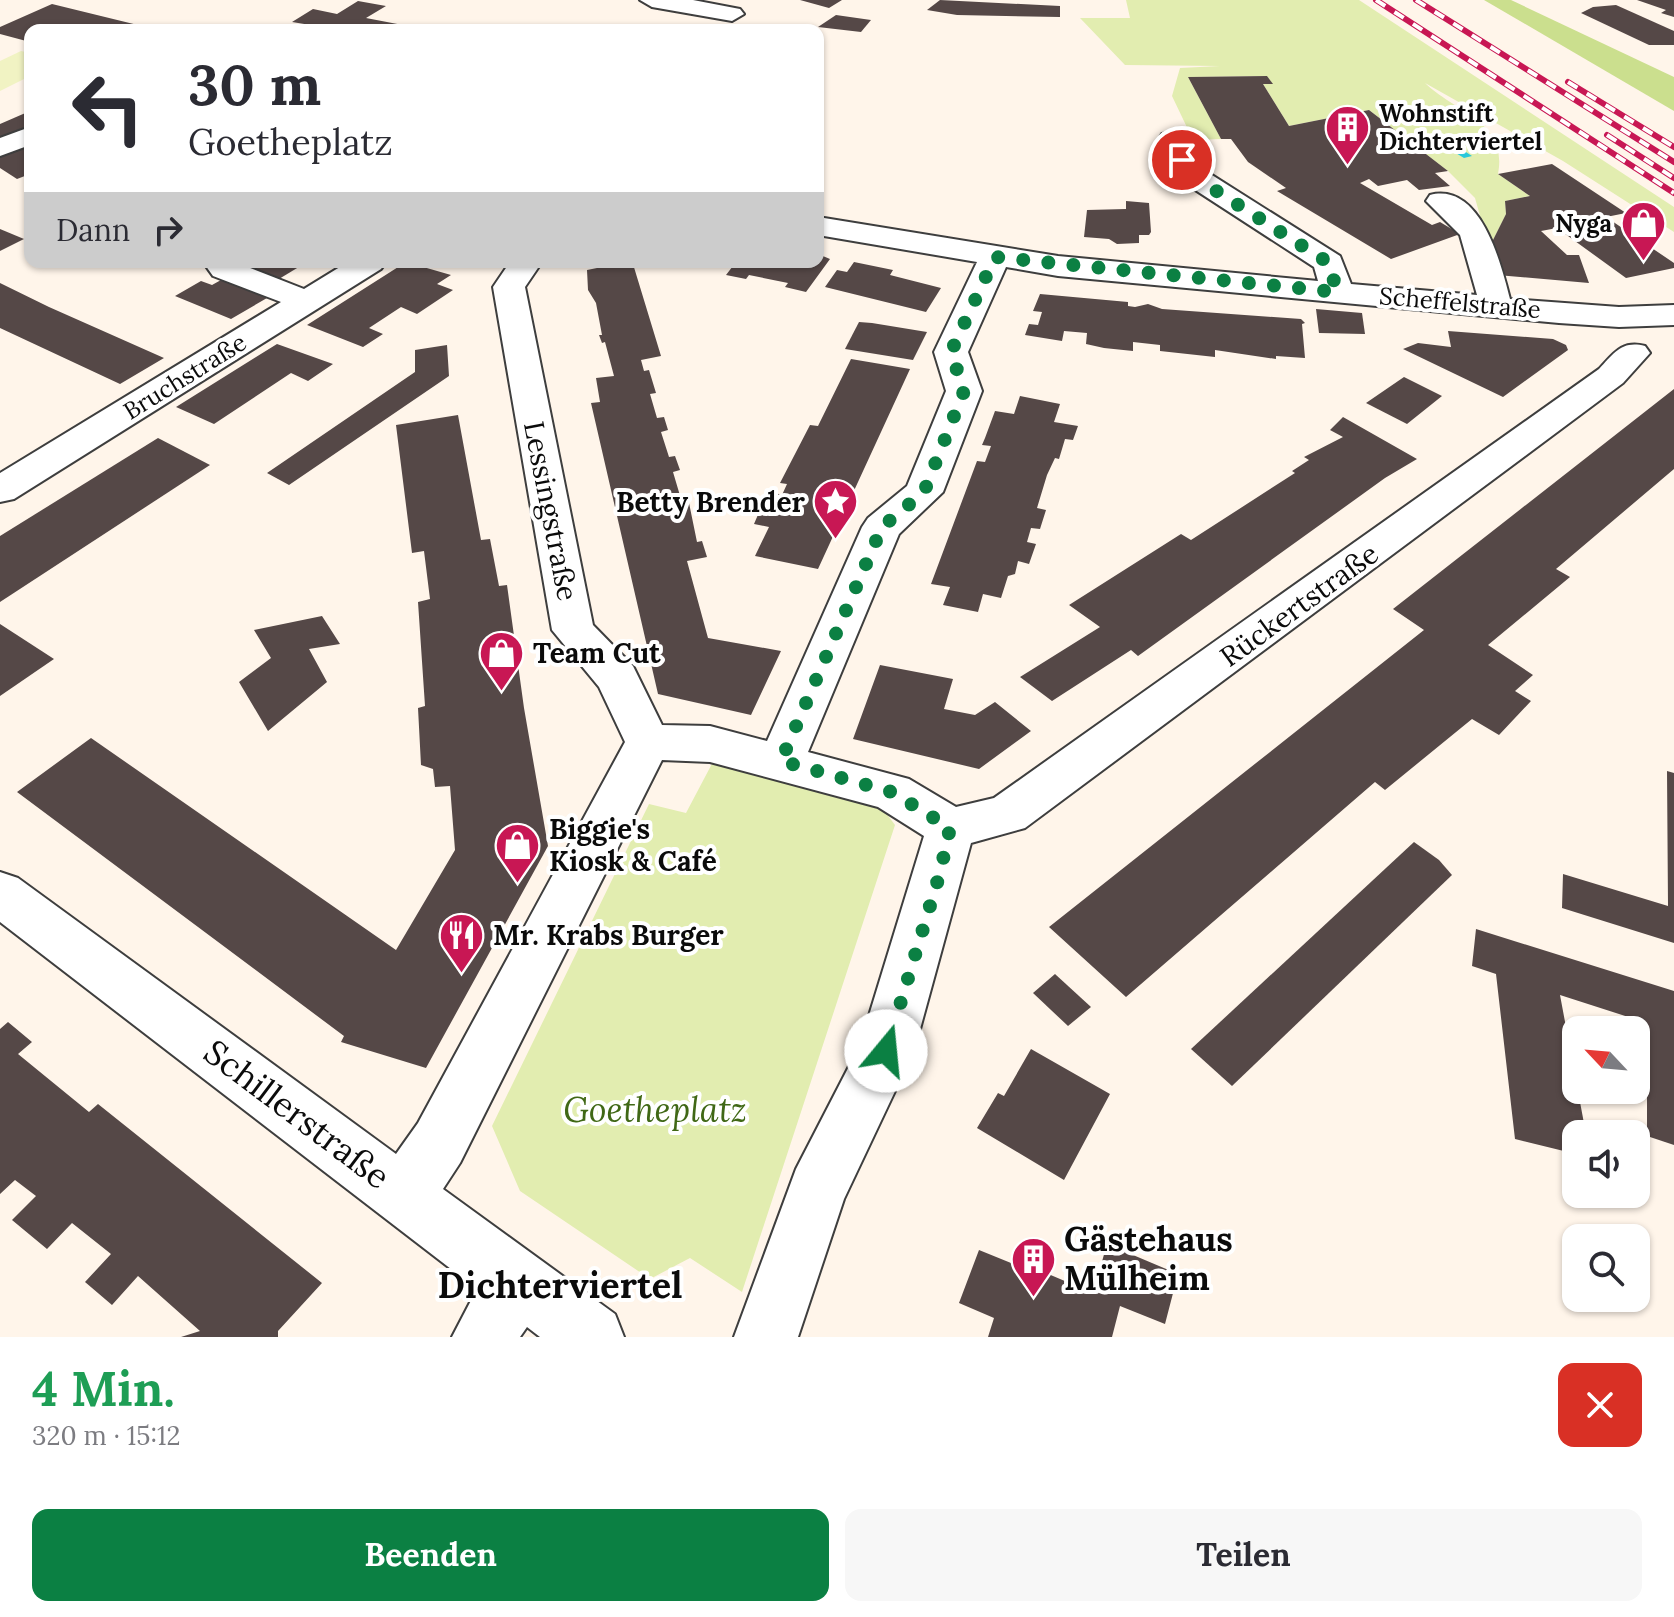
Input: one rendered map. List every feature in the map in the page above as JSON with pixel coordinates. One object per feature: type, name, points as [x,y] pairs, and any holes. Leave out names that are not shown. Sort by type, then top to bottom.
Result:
[{"type":"street","points":[[652,0],[732,14]]},
{"type":"street","points":[[718,24],[755,0]]},
{"type":"street","points":[[0,148],[24,138]]},
{"type":"street","points":[[1172,140],[1193,176],[1329,263],[1337,292]]},
{"type":"street","points":[[1441,201],[1466,218],[1478,237],[1496,307]]},
{"type":"street","name":"Scheffelstraße","points":[[824,227],[995,257],[1496,307],[1619,317],[1674,315]]},
{"type":"street","points":[[781,761],[882,527],[924,492],[964,391],[951,352],[995,257]]},
{"type":"street","points":[[223,268],[307,301]]},
{"type":"street","name":"Bruchstraße","points":[[0,490],[360,268]]},
{"type":"street","name":"Lessingstraße","points":[[522,268],[509,287],[573,630],[617,678],[648,742]]},
{"type":"street","name":"Rückertstraße","points":[[950,828],[1008,814],[1598,386],[1633,353]]},
{"type":"street","points":[[404,1194],[439,1143],[648,742],[710,744],[892,792],[950,828],[940,873],[886,1051],[817,1190],[766,1337]]},
{"type":"street","name":"Schillerstraße","points":[[0,893],[592,1337]]},
{"type":"street","points":[[484,1337],[518,1282]]},
{"type":"green space","points":[[1126,0],[1359,0],[1674,207],[1674,232],[1563,161],[1425,83],[1487,130],[1499,156],[1498,174],[1530,196],[1505,201],[1506,214],[1489,248],[1475,198],[1448,171],[1369,110],[1289,126],[1263,84],[1272,84],[1267,76],[1188,77],[1221,139],[1193,140],[1172,96],[1180,68],[1220,66],[1125,65],[1080,18],[1130,18]]},
{"type":"green space","points":[[1484,0],[1511,0],[1674,77],[1674,111]]},
{"type":"green space","points":[[24,52],[24,79],[0,91],[0,61]]},
{"type":"green space","name":"Goetheplatz","points":[[715,758],[877,801],[895,825],[742,1292],[690,1258],[650,1279],[520,1191],[492,1126],[649,804],[686,813]]},
{"type":"building","points":[[800,0],[842,0],[829,8]]},
{"type":"building","points":[[940,0],[1060,6],[1060,17],[957,15],[927,10]]},
{"type":"building","points":[[1637,0],[1674,0],[1674,17],[1661,13],[1666,10]]},
{"type":"building","points":[[358,1],[386,6],[366,18],[397,24],[292,22],[313,9],[337,14]]},
{"type":"building","points":[[52,4],[134,24],[24,24],[24,40],[0,34],[0,27]]},
{"type":"building","points":[[1616,5],[1674,31],[1674,45],[1649,45],[1581,13],[1593,7]]},
{"type":"building","points":[[836,15],[871,20],[861,32],[824,28],[822,24]]},
{"type":"building","name":"Wohnstift Dichterviertel","points":[[1267,76],[1273,84],[1263,84],[1289,126],[1369,110],[1448,171],[1435,173],[1450,186],[1419,190],[1407,180],[1378,186],[1369,179],[1360,183],[1432,225],[1440,222],[1460,234],[1391,259],[1277,191],[1286,188],[1248,162],[1231,139],[1221,139],[1188,77]]},
{"type":"building","points":[[24,114],[24,128],[0,138],[0,124]]},
{"type":"building","points":[[24,146],[24,176],[17,179],[0,168],[0,155]]},
{"type":"building","points":[[1552,164],[1626,213],[1606,217],[1674,263],[1674,268],[1626,278],[1557,228],[1541,231],[1567,255],[1579,255],[1589,283],[1497,275],[1489,248],[1506,214],[1505,201],[1530,196],[1498,174]]},
{"type":"building","points":[[1126,201],[1149,203],[1149,235],[1139,235],[1139,243],[1117,244],[1109,239],[1084,237],[1087,210],[1126,209]]},
{"type":"building","points":[[0,229],[24,239],[0,251]]},
{"type":"building","points":[[854,262],[893,270],[890,275],[941,288],[926,312],[825,287],[837,270],[847,272]]},
{"type":"building","points":[[241,268],[297,268],[274,282]]},
{"type":"building","points":[[397,268],[427,268],[451,275],[437,284],[453,290],[417,314],[401,307],[369,328],[383,334],[363,347],[307,325]]},
{"type":"building","points":[[634,268],[661,356],[641,360],[644,371],[649,370],[656,393],[650,394],[657,418],[664,417],[668,430],[661,432],[669,457],[675,456],[680,470],[673,472],[681,499],[688,498],[697,542],[702,541],[707,557],[687,561],[708,638],[781,651],[751,715],[658,694],[591,403],[600,402],[596,378],[614,376],[605,342],[602,343],[599,335],[602,335],[596,303],[588,290],[587,270]]},
{"type":"building","points":[[731,268],[823,268],[806,292],[785,287],[788,283],[749,275],[746,279],[726,275]]},
{"type":"building","points":[[221,280],[267,298],[231,319],[175,296],[201,281],[212,285]]},
{"type":"building","points":[[0,283],[164,358],[120,384],[0,328]]},
{"type":"building","points":[[1040,294],[1128,302],[1128,306],[1135,307],[1148,304],[1162,309],[1301,319],[1305,323],[1302,324],[1305,358],[1276,356],[1276,359],[1215,350],[1215,357],[1160,351],[1160,345],[1133,342],[1133,351],[1104,348],[1086,344],[1087,333],[1064,331],[1062,341],[1025,335],[1029,324],[1038,325],[1042,312],[1033,311]]},
{"type":"building","points":[[1316,309],[1362,313],[1365,334],[1319,333]]},
{"type":"building","points":[[859,322],[927,332],[913,360],[845,349]]},
{"type":"building","points":[[1448,331],[1553,339],[1566,345],[1568,350],[1503,397],[1403,349],[1418,343],[1451,347]]},
{"type":"building","points":[[277,344],[333,364],[308,381],[291,373],[214,424],[176,407]]},
{"type":"building","points":[[447,345],[449,376],[289,485],[267,473],[415,372],[415,350]]},
{"type":"building","points":[[851,359],[910,369],[818,569],[755,556],[769,527],[754,524],[760,510],[766,510],[775,493],[782,495],[787,484],[780,483],[810,425],[818,426]]},
{"type":"building","points":[[1404,377],[1442,396],[1407,424],[1366,403]]},
{"type":"building","points":[[1674,389],[1674,469],[1556,569],[1570,577],[1488,645],[1533,675],[1515,691],[1531,701],[1499,735],[1472,719],[1385,790],[1375,782],[1126,997],[1049,927],[1424,630],[1393,609]]},
{"type":"building","points":[[1020,396],[1060,404],[1054,422],[1078,426],[1073,440],[1065,439],[1059,459],[1055,458],[1047,475],[1037,508],[1046,510],[1040,529],[1031,528],[1027,542],[1036,544],[1029,564],[1018,561],[1015,574],[1008,576],[1001,598],[983,594],[978,612],[943,605],[950,587],[931,584],[977,461],[985,462],[991,446],[982,445],[995,411],[1014,414]]},
{"type":"building","points":[[458,415],[481,540],[490,539],[499,586],[507,585],[548,846],[426,1068],[341,1042],[344,1036],[17,792],[91,738],[396,950],[455,850],[450,786],[435,787],[433,769],[421,765],[418,708],[425,706],[418,602],[430,599],[424,551],[412,553],[396,425]]},
{"type":"building","points":[[1343,417],[1417,459],[1385,478],[1138,656],[1131,650],[1052,701],[1020,677],[1100,627],[1069,605],[1181,534],[1191,540],[1295,473],[1292,471],[1309,460],[1304,457],[1343,437],[1330,430]]},
{"type":"building","points":[[158,438],[210,465],[0,602],[0,536]]},
{"type":"building","points":[[322,616],[340,644],[309,649],[327,682],[268,731],[239,682],[271,658],[254,630]]},
{"type":"building","points":[[0,624],[54,659],[0,696]]},
{"type":"building","points":[[880,665],[953,679],[944,709],[975,715],[995,702],[1031,731],[979,769],[853,739]]},
{"type":"building","points":[[1667,771],[1674,773],[1674,943],[1562,908],[1563,874],[1668,906]]},
{"type":"building","points":[[1414,842],[1439,860],[1452,875],[1232,1086],[1191,1049]]},
{"type":"building","points":[[1476,929],[1674,991],[1674,1145],[1650,1137],[1647,1104],[1650,1104],[1650,1016],[1625,1016],[1560,995],[1564,1016],[1562,1104],[1580,1104],[1583,1120],[1562,1120],[1562,1151],[1515,1139],[1496,974],[1472,966]]},
{"type":"building","points":[[1055,974],[1091,1007],[1068,1026],[1033,993]]},
{"type":"building","points":[[8,1022],[32,1042],[18,1054],[89,1112],[98,1104],[322,1283],[278,1331],[278,1337],[181,1337],[200,1331],[138,1276],[112,1305],[85,1282],[111,1254],[72,1223],[47,1249],[12,1220],[36,1196],[15,1180],[0,1194],[0,1029]]},
{"type":"building","points":[[1031,1049],[1110,1094],[1064,1180],[977,1128],[998,1093],[1004,1096]]},
{"type":"building","name":"Gästehaus Mülheim","points":[[1107,1244],[1178,1274],[1165,1324],[1120,1306],[1112,1337],[988,1337],[994,1318],[959,1303],[979,1250],[1011,1263],[1013,1259],[1093,1293]]},
{"type":"waterway","points":[[1449,145],[1467,156]]},
{"type":"railway","points":[[1376,0],[1674,193]]},
{"type":"railway","points":[[1416,0],[1674,162]]},
{"type":"railway","points":[[1568,82],[1674,147]]},
{"type":"railway","points":[[1607,135],[1674,178]]},
{"type":"place","name":"Wohnstift Dichterviertel","points":[[1348,167]]},
{"type":"place","name":"Nyga","points":[[1643,263]]},
{"type":"place","name":"Betty Brender","points":[[836,541]]},
{"type":"place","name":"Team Cut","points":[[502,692]]},
{"type":"place","name":"Biggie's Kiosk & Café","points":[[518,884]]},
{"type":"place","name":"Mr. Krabs Burger","points":[[462,974]]},
{"type":"place","name":"Gästehaus Mülheim","points":[[1033,1298]]},
{"type":"district","name":"Dichterviertel","points":[[560,1285]]},
{"type":"route","points":[[886,1051],[940,873],[950,828],[892,792],[781,761],[882,527],[924,492],[964,391],[951,352],[995,257],[1058,266],[1337,292],[1329,263],[1193,176],[1182,160]]}]
